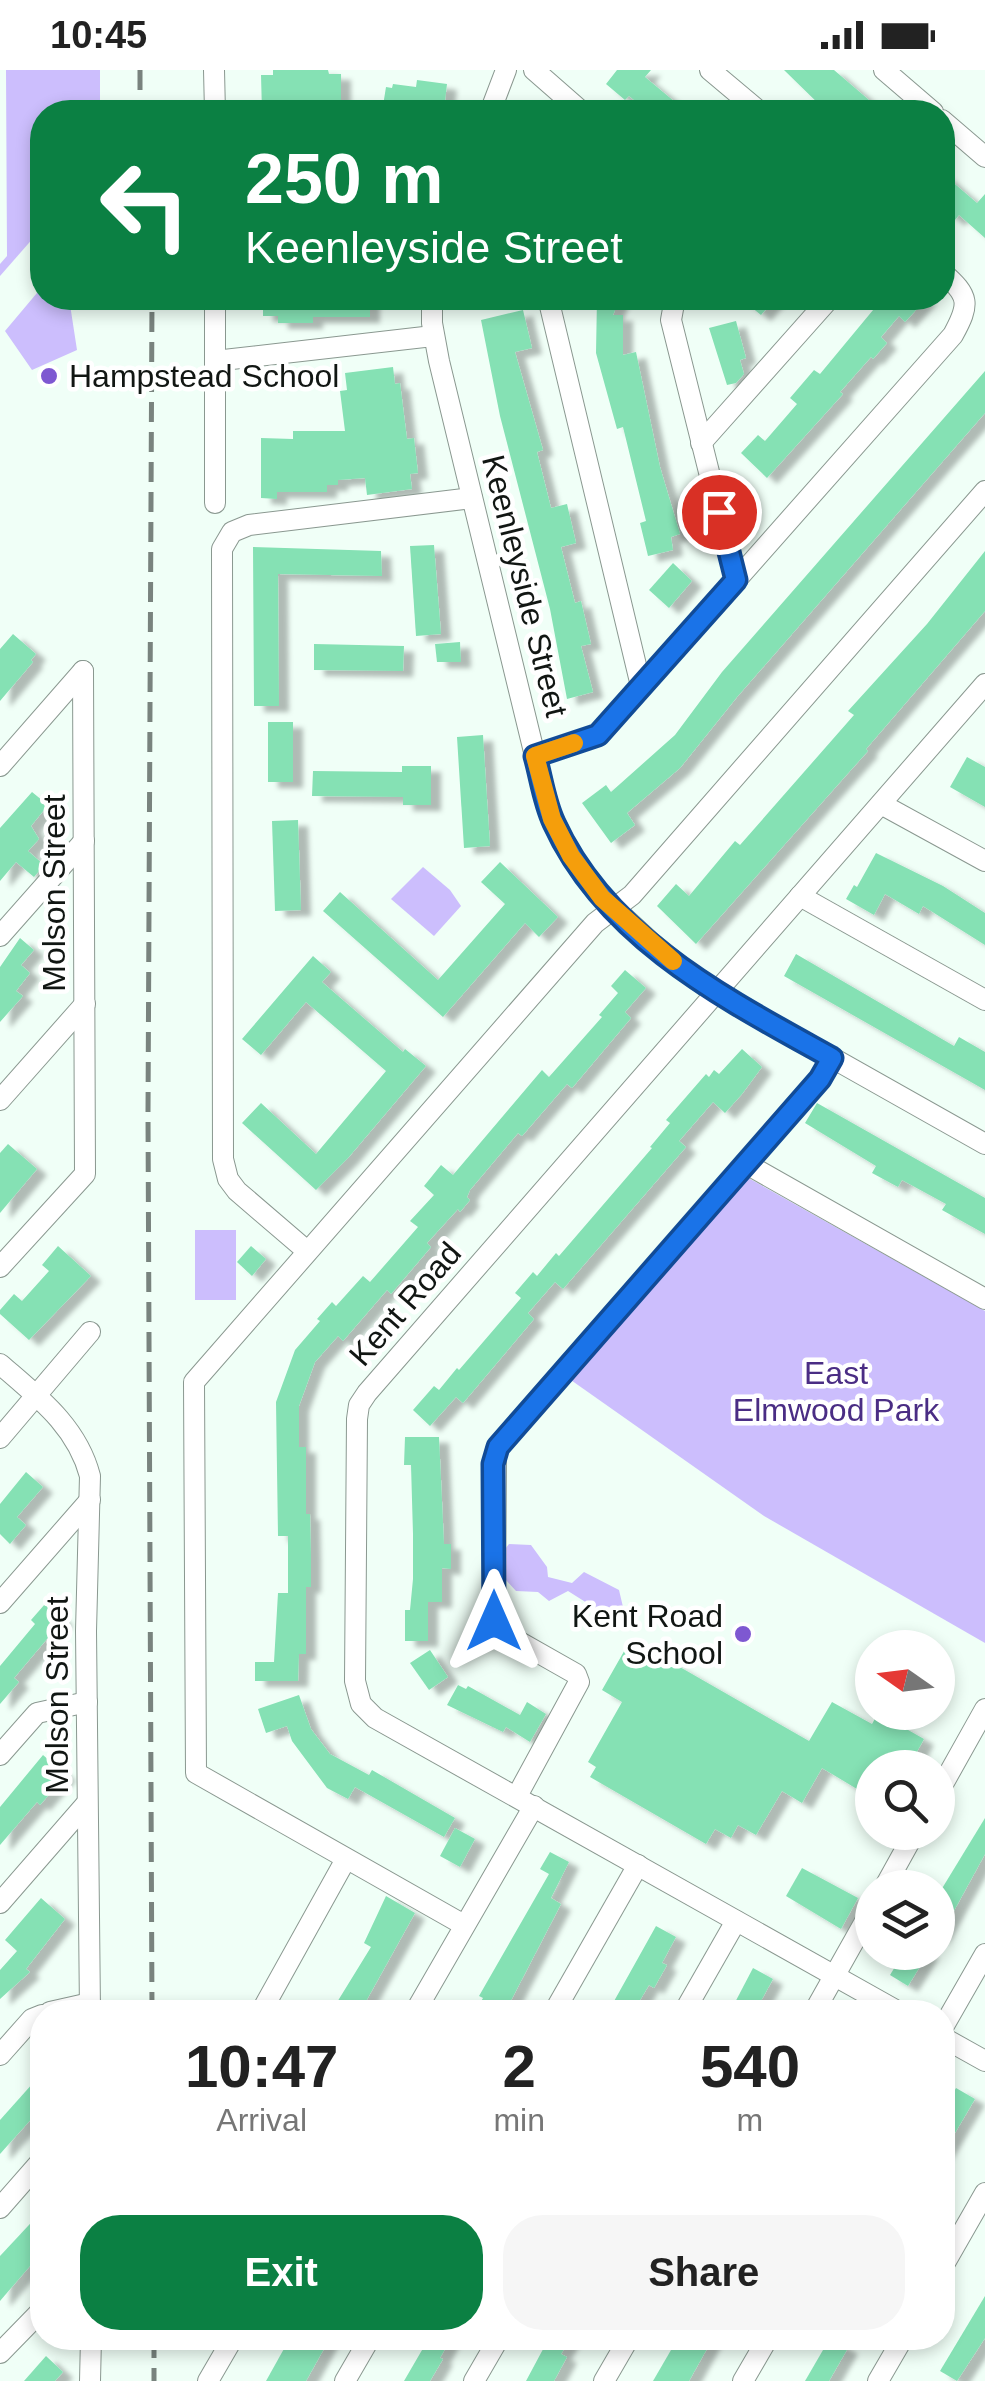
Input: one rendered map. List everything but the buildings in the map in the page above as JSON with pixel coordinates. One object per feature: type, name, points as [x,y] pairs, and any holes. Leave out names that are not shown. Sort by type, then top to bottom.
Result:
[{"type":"street","points":[[214,70],[214,100]]},
{"type":"street","points":[[495,100],[506,70]]},
{"type":"street","points":[[534,70],[568,100]]},
{"type":"street","points":[[710,70],[746,100]]},
{"type":"street","points":[[884,70],[919,100]]},
{"type":"street","points":[[955,131],[985,157]]},
{"type":"street","points":[[535,756],[598,735],[736,580],[952,336],[964,315],[966,300],[955,283]]},
{"type":"street","points":[[215,310],[215,503]]},
{"type":"street","name":"Keenleyside Street","points":[[433,310],[434,336],[535,756],[552,819],[581,871],[613,909],[694,979],[985,1144]]},
{"type":"street","points":[[552,310],[641,686]]},
{"type":"street","points":[[673,310],[671,320],[736,580]]},
{"type":"street","points":[[701,443],[819,310]]},
{"type":"street","points":[[215,361],[434,336]]},
{"type":"street","points":[[464,1925],[196,1774],[194,1382],[582,938],[632,895],[985,491]]},
{"type":"street","points":[[306,1251],[231,1185],[223,1158],[222,549],[232,532],[250,525],[472,498]]},
{"type":"street","name":"Molson Street","points":[[0,766],[83,671],[85,1174],[0,1268]]},
{"type":"street","name":"Kent Road","points":[[878,2000],[375,1718],[362,1704],[354,1681],[359,1405],[881,804],[976,709],[985,684]]},
{"type":"street","points":[[881,804],[985,862]]},
{"type":"street","points":[[0,936],[84,842]]},
{"type":"street","points":[[800,896],[985,1000]]},
{"type":"street","points":[[0,1100],[85,1004]]},
{"type":"street","points":[[421,2000],[464,1925],[526,1801],[579,1682],[576,1674],[495,1628],[494,1454],[820,1079],[832,1058]]},
{"type":"street","points":[[745,1163],[985,1299]]},
{"type":"street","points":[[0,1438],[90,1332]]},
{"type":"street","name":"Molson Street","points":[[0,1364],[68,1427],[84,1455],[90,1476],[90,2000]]},
{"type":"street","points":[[0,1603],[90,1500]]},
{"type":"street","points":[[0,1756],[37,1713],[87,1702]]},
{"type":"street","points":[[955,1762],[985,1708]]},
{"type":"street","points":[[0,1903],[87,1803]]},
{"type":"street","points":[[268,2000],[346,1860]]},
{"type":"street","points":[[561,2000],[638,1865]]},
{"type":"street","points":[[691,2000],[736,1921]]},
{"type":"street","points":[[821,2000],[855,1940]]},
{"type":"street","points":[[955,2006],[985,1954]]},
{"type":"street","points":[[0,2055],[30,2021]]},
{"type":"street","points":[[955,2044],[985,2061]]},
{"type":"street","points":[[0,2208],[30,2174]]},
{"type":"street","points":[[955,2245],[985,2193]]},
{"type":"street","points":[[0,2353],[30,2319]]},
{"type":"street","points":[[90,2381],[91,2350]]},
{"type":"street","points":[[208,2381],[225,2350]]},
{"type":"street","points":[[345,2381],[363,2350]]},
{"type":"street","points":[[474,2381],[492,2350]]},
{"type":"street","points":[[604,2381],[622,2350]]},
{"type":"street","points":[[744,2381],[761,2350]]},
{"type":"street","points":[[878,2381],[896,2350]]},
{"type":"green space","points":[[6,70],[100,70],[100,100],[30,100],[30,242],[0,276],[0,264],[7,256]]},
{"type":"green space","points":[[30,301],[30,310],[71,310],[77,350],[32,370],[5,331]]},
{"type":"green space","points":[[423,867],[450,890],[461,906],[434,936],[391,899]]},
{"type":"green space","name":"East Elmwood Park","points":[[743,1175],[985,1311],[985,1643],[764,1516],[568,1378]]},
{"type":"green space","points":[[195,1230],[236,1230],[236,1300],[195,1300]]},
{"type":"green space","points":[[509,1544],[531,1545],[547,1567],[548,1577],[572,1583],[584,1572],[619,1590],[623,1607],[617,1622],[568,1591],[549,1601],[538,1592],[516,1591],[505,1579],[505,1549]]},
{"type":"railway","points":[[140,70],[140,100]]},
{"type":"railway","points":[[152,310],[148,1114],[152,2000]]},
{"type":"railway","points":[[154,2350],[154,2381]]},
{"type":"slow traffic","points":[[574,743],[535,756],[552,819],[592,886],[673,961]]},
{"type":"place","name":"Hampstead School","points":[[49,376]]},
{"type":"place","name":"Kent Road School","points":[[743,1634]]},
{"type":"route","points":[[494,1621],[493,1464],[498,1447],[820,1079],[832,1058],[694,979],[613,909],[571,856],[552,819],[535,756],[598,735],[736,580],[719,512]]}]
